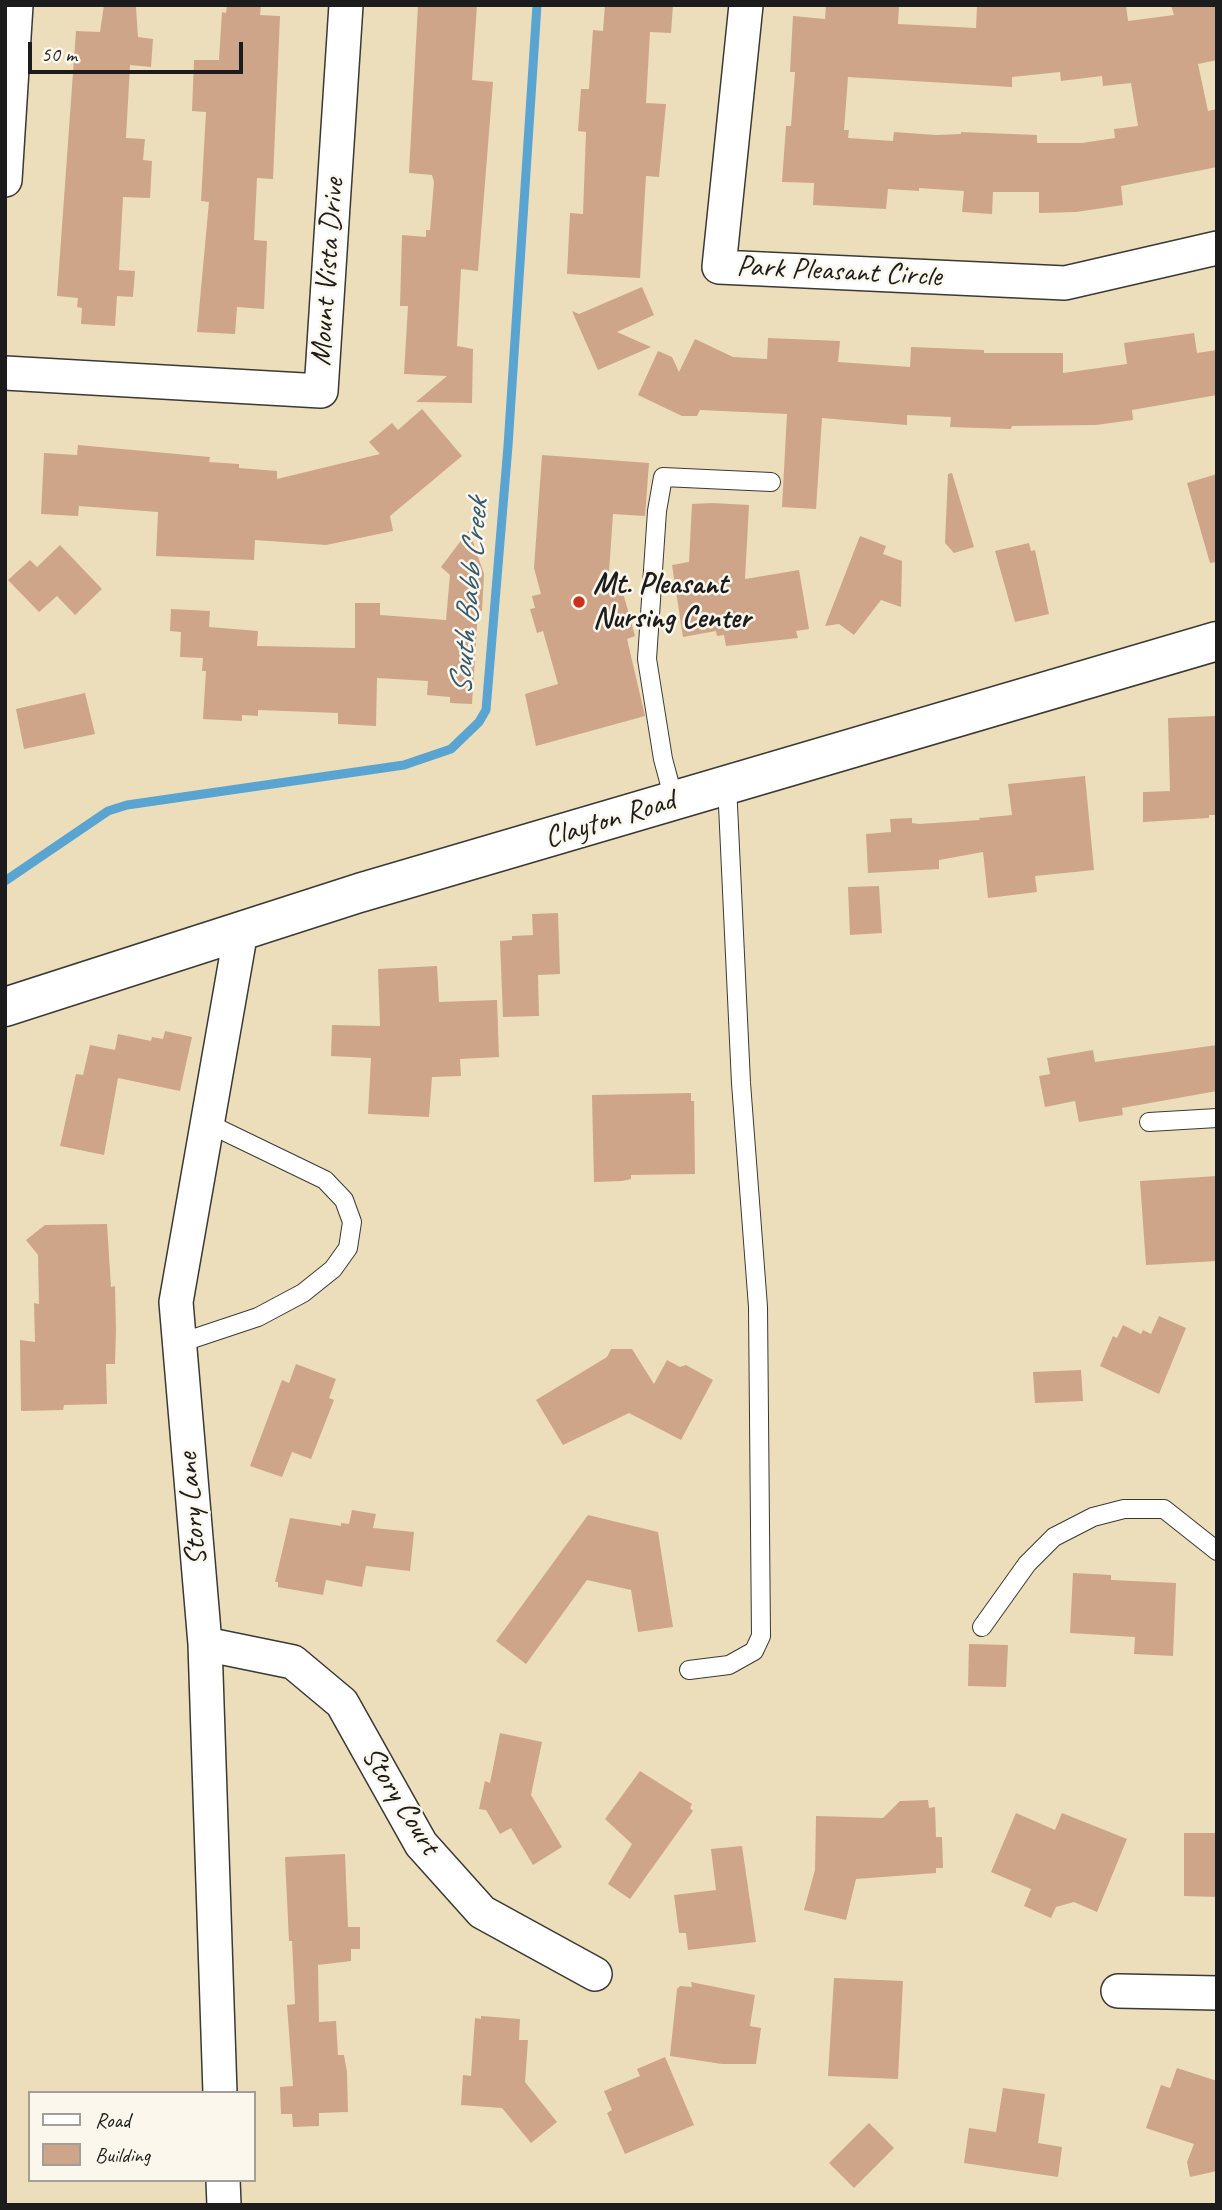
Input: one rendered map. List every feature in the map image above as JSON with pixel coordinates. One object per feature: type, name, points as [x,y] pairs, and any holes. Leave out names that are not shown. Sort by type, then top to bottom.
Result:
[{"type":"street","points":[[5,180],[16,5]]},
{"type":"street","name":"Mount Vista Drive","points":[[5,373],[321,391],[345,5]]},
{"type":"street","name":"Park Pleasant Circle","points":[[746,5],[719,267],[1065,282],[1217,248]]},
{"type":"street","name":"Clayton Road","points":[[5,1007],[241,931],[674,800],[1217,641]]},
{"type":"street","name":"Story Lane","points":[[220,2091],[205,1644],[176,1302],[241,931]]},
{"type":"street","name":"Story Court","points":[[205,1644],[293,1662],[342,1703],[421,1844],[482,1912],[595,1974]]},
{"type":"street","points":[[1118,1991],[1217,1993]]},
{"type":"street","points":[[223,2182],[224,2205]]},
{"type":"lane","points":[[674,800],[663,759],[647,659],[657,512],[663,477],[771,482]]},
{"type":"lane","points":[[690,1671],[729,1665],[754,1651],[761,1636],[758,1307],[741,1083],[727,784]]},
{"type":"lane","points":[[1149,1122],[1217,1118]]},
{"type":"lane","points":[[180,1343],[258,1317],[303,1293],[332,1269],[348,1248],[352,1222],[344,1200],[325,1180],[207,1123]]},
{"type":"lane","points":[[982,1627],[1027,1564],[1054,1537],[1093,1517],[1124,1509],[1164,1509],[1217,1551]]},
{"type":"building","points":[[104,5],[136,7],[138,37],[153,39],[151,67],[130,65],[126,138],[145,139],[143,160],[152,161],[150,198],[123,197],[119,270],[135,271],[133,297],[117,296],[115,326],[81,324],[82,308],[77,307],[78,298],[57,296],[76,31],[100,32]]},
{"type":"building","points":[[227,5],[261,5],[260,15],[280,16],[273,179],[257,178],[254,240],[267,241],[264,309],[237,307],[235,334],[197,332],[209,202],[201,201],[206,112],[192,111],[194,60],[219,60],[222,12],[226,13]]},
{"type":"building","points":[[418,5],[477,5],[472,80],[493,82],[478,271],[461,269],[457,346],[473,349],[472,403],[416,402],[447,376],[404,374],[408,306],[400,306],[402,235],[426,237],[426,230],[430,230],[434,182],[432,175],[409,173]]},
{"type":"building","points":[[605,5],[673,5],[671,33],[650,32],[646,103],[666,104],[659,177],[646,176],[640,278],[567,274],[570,213],[583,214],[586,132],[578,131],[581,89],[589,89],[593,30],[603,31]]},
{"type":"building","points":[[826,5],[899,5],[898,24],[976,28],[977,6],[1126,5],[1128,21],[1174,15],[1171,5],[1217,5],[1217,60],[1198,64],[1208,111],[1217,109],[1217,167],[1121,186],[1123,205],[1076,212],[1039,213],[1039,192],[993,192],[992,214],[962,212],[964,191],[919,188],[919,191],[888,189],[886,209],[813,205],[814,183],[782,182],[786,126],[791,126],[795,72],[790,72],[793,16],[825,19]],"holes":[[[1060,72],[1061,81],[1102,76],[1103,86],[1131,83],[1138,126],[1114,129],[1115,138],[1082,143],[1037,143],[1037,135],[961,132],[936,135],[894,132],[893,141],[848,138],[849,130],[844,130],[848,77],[1012,87],[1012,77]]]},
{"type":"building","points":[[642,287],[654,315],[617,332],[651,347],[598,370],[572,311],[579,314]]},
{"type":"building","points":[[1194,333],[1197,353],[1217,350],[1217,395],[1132,410],[1133,420],[1096,425],[1012,426],[1011,429],[950,427],[951,417],[907,415],[907,425],[822,418],[816,509],[782,507],[787,414],[700,410],[697,416],[682,416],[638,395],[658,351],[672,357],[679,372],[695,339],[733,357],[767,359],[768,338],[840,341],[838,362],[910,367],[911,347],[984,350],[984,353],[1063,353],[1063,373],[1127,364],[1124,343]]},
{"type":"building","points":[[422,409],[462,456],[390,516],[393,531],[326,545],[255,540],[254,560],[156,556],[158,512],[79,506],[78,516],[41,514],[44,453],[77,455],[78,445],[210,457],[209,462],[277,471],[277,479],[380,454],[369,442],[392,423],[398,430]]},
{"type":"building","name":"Mt. Pleasant Nursing Center","points":[[542,455],[649,463],[645,516],[613,514],[608,586],[620,582],[635,636],[627,639],[645,716],[536,746],[525,694],[558,684],[543,631],[537,633],[530,609],[535,608],[532,596],[541,594],[534,568]]},
{"type":"building","points":[[952,473],[974,547],[954,553],[945,543],[948,474]]},
{"type":"building","points":[[1217,474],[1217,562],[1210,563],[1187,483]]},
{"type":"building","points":[[692,504],[749,505],[745,579],[799,570],[809,629],[796,631],[798,638],[726,646],[724,635],[717,636],[716,631],[683,637],[672,565],[689,562]]},
{"type":"building","points":[[469,530],[484,574],[482,611],[478,611],[472,704],[450,703],[450,697],[427,695],[428,681],[377,678],[376,726],[338,724],[338,713],[258,710],[258,716],[242,715],[242,721],[203,719],[206,671],[202,671],[203,658],[180,657],[181,632],[170,631],[171,609],[210,611],[209,627],[258,631],[257,646],[355,648],[355,603],[380,603],[380,615],[446,620],[450,575],[441,567]]},
{"type":"building","points":[[860,536],[886,546],[883,554],[902,561],[901,607],[881,600],[854,635],[839,624],[825,626]]},
{"type":"building","points":[[1029,543],[1031,551],[1035,550],[1049,614],[1015,622],[995,551]]},
{"type":"building","points":[[60,545],[102,589],[75,615],[57,596],[39,612],[8,580],[30,560],[37,567]]},
{"type":"building","points":[[85,693],[95,734],[24,749],[16,709]]},
{"type":"building","points":[[1217,716],[1217,815],[1209,815],[1209,818],[1143,822],[1143,792],[1170,791],[1168,718]]},
{"type":"building","points":[[1085,776],[1094,870],[1035,876],[1037,892],[988,898],[983,852],[939,860],[939,869],[868,873],[866,834],[891,832],[890,819],[912,818],[912,823],[919,824],[1012,815],[1008,784]]},
{"type":"building","points":[[879,886],[882,933],[850,935],[848,887]]},
{"type":"building","points":[[558,913],[560,974],[538,975],[539,1016],[503,1017],[500,941],[512,940],[512,936],[533,935],[532,914]]},
{"type":"building","points":[[437,966],[439,1002],[497,1000],[499,1057],[460,1059],[461,1076],[432,1077],[429,1117],[368,1114],[371,1058],[331,1056],[332,1025],[380,1026],[378,969]]},
{"type":"building","points":[[165,1031],[192,1037],[180,1091],[118,1078],[104,1155],[60,1146],[76,1074],[83,1075],[90,1045],[115,1050],[118,1034],[151,1041],[152,1037],[163,1039]]},
{"type":"building","points":[[1217,1045],[1217,1091],[1122,1108],[1123,1115],[1079,1122],[1075,1101],[1045,1107],[1039,1076],[1050,1074],[1047,1058],[1093,1050],[1095,1062]]},
{"type":"building","points":[[691,1093],[691,1101],[694,1101],[695,1174],[631,1175],[631,1179],[622,1181],[594,1182],[592,1095]]},
{"type":"building","points":[[1217,1176],[1217,1261],[1146,1265],[1140,1181]]},
{"type":"building","points":[[107,1224],[111,1287],[115,1286],[116,1331],[115,1364],[106,1364],[107,1404],[64,1405],[63,1410],[21,1411],[20,1340],[35,1342],[34,1303],[39,1304],[38,1255],[26,1240],[45,1225]]},
{"type":"building","points":[[1159,1316],[1186,1328],[1159,1394],[1100,1366],[1113,1336],[1117,1338],[1123,1325],[1141,1334],[1143,1330],[1151,1334]]},
{"type":"building","points":[[611,1349],[632,1349],[654,1384],[667,1360],[680,1367],[686,1365],[713,1380],[681,1440],[629,1413],[563,1445],[536,1400],[607,1357]]},
{"type":"building","points":[[296,1364],[336,1379],[329,1398],[334,1400],[311,1459],[292,1452],[282,1477],[250,1466],[282,1380],[289,1383]]},
{"type":"building","points":[[1081,1370],[1083,1401],[1035,1403],[1033,1372]]},
{"type":"building","points":[[352,1510],[376,1514],[373,1528],[414,1532],[410,1571],[366,1566],[362,1587],[326,1580],[323,1595],[278,1587],[278,1582],[275,1582],[290,1518],[341,1526],[341,1523],[349,1524]]},
{"type":"building","points":[[588,1515],[658,1532],[673,1627],[638,1632],[631,1590],[587,1580],[526,1664],[496,1641]]},
{"type":"building","points":[[1073,1573],[1111,1575],[1111,1580],[1176,1583],[1173,1656],[1134,1654],[1135,1637],[1070,1633]]},
{"type":"building","points":[[969,1644],[1008,1645],[1006,1687],[968,1686]]},
{"type":"building","points":[[500,1733],[542,1742],[531,1795],[562,1847],[533,1865],[511,1828],[500,1834],[486,1810],[479,1809],[485,1781],[490,1783]]},
{"type":"building","points":[[640,1771],[692,1804],[690,1808],[693,1811],[630,1899],[608,1884],[632,1844],[605,1819]]},
{"type":"building","points":[[928,1800],[929,1808],[935,1807],[936,1837],[942,1837],[943,1868],[936,1868],[936,1873],[856,1879],[846,1920],[804,1910],[815,1870],[816,1816],[883,1818],[900,1801]]},
{"type":"building","points":[[1016,1813],[1055,1830],[1062,1813],[1127,1839],[1097,1912],[1074,1902],[1056,1907],[1051,1918],[1024,1906],[1031,1889],[991,1872]]},
{"type":"building","points":[[1184,1833],[1217,1833],[1217,1897],[1184,1896]]},
{"type":"building","points":[[742,1846],[756,1942],[688,1950],[686,1933],[679,1933],[674,1895],[716,1890],[711,1849]]},
{"type":"building","points":[[345,1854],[348,1927],[360,1927],[360,1949],[351,1949],[351,1961],[318,1965],[319,2022],[336,2021],[338,2055],[344,2055],[347,2072],[348,2112],[319,2113],[319,2126],[293,2127],[292,2114],[281,2114],[280,2087],[293,2086],[287,2005],[295,2004],[285,1857]]},
{"type":"building","points":[[834,1978],[903,1981],[898,2079],[828,2076]]},
{"type":"building","points":[[691,1982],[755,1995],[750,2026],[761,2028],[756,2064],[722,2064],[670,2056],[677,1989],[680,1986],[692,1987]]},
{"type":"building","points":[[481,2016],[520,2019],[519,2040],[528,2040],[525,2082],[557,2122],[531,2143],[502,2108],[461,2105],[463,2075],[471,2076],[475,2018],[481,2019]]},
{"type":"building","points":[[665,2057],[694,2125],[625,2154],[607,2113],[612,2110],[604,2091],[640,2076],[637,2069]]},
{"type":"building","points":[[1177,2068],[1217,2081],[1217,2171],[1190,2177],[1187,2162],[1194,2144],[1146,2128],[1161,2085],[1170,2088]]},
{"type":"building","points":[[1003,2088],[1045,2094],[1038,2143],[1062,2147],[1058,2177],[964,2163],[969,2128],[996,2132]]},
{"type":"building","points":[[869,2123],[894,2148],[854,2188],[829,2163]]},
{"type":"waterway","name":"South Babb Creek","points":[[5,881],[108,811],[127,805],[404,765],[451,749],[479,722],[486,710],[508,446],[537,5]]},
{"type":"place","name":"Mt. Pleasant Nursing Center","points":[[579,602]]}]
